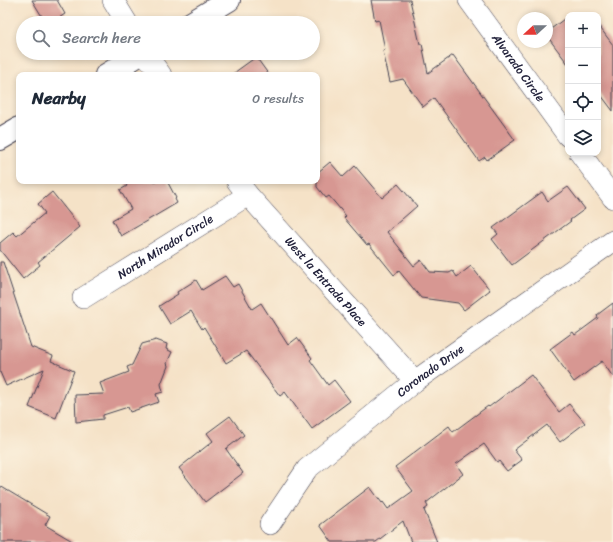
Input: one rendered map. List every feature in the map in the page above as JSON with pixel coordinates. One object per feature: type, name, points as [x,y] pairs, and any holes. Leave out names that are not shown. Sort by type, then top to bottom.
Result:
[{"type":"main road","points":[[203,16],[229,0]]},
{"type":"main road","points":[[111,72],[132,60]]},
{"type":"main road","points":[[0,139],[16,130]]},
{"type":"street","points":[[113,0],[123,16]]},
{"type":"street","name":"Alvarado Circle","points":[[469,0],[565,132]]},
{"type":"street","points":[[149,60],[159,72]]},
{"type":"street","points":[[582,156],[613,198]]},
{"type":"street","name":"North Mirador Circle","points":[[83,298],[242,188]]},
{"type":"street","name":"West la Entrada Place","points":[[242,188],[414,381]]},
{"type":"street","name":"Coronado Drive","points":[[270,524],[307,470],[414,381],[613,241]]},
{"type":"building","points":[[32,0],[57,0],[65,14],[62,16],[42,16]]},
{"type":"building","points":[[371,0],[410,0],[428,73],[453,55],[515,140],[487,160],[485,157],[479,161],[434,98],[423,107],[403,79],[390,82],[383,51],[385,50],[379,20],[375,21]]},
{"type":"building","points":[[565,18],[565,60],[553,44],[553,27]]},
{"type":"building","points":[[601,29],[613,45],[613,111],[601,95]]},
{"type":"building","points":[[252,60],[258,60],[267,72],[235,72]]},
{"type":"building","points":[[330,162],[343,177],[355,166],[382,198],[398,184],[417,206],[387,232],[414,266],[421,260],[430,272],[449,273],[453,271],[457,277],[471,266],[490,290],[464,310],[458,303],[421,298],[399,271],[394,275],[369,244],[367,245],[344,218],[346,216],[329,196],[326,198],[317,187],[317,184],[320,184],[320,170]]},
{"type":"building","points":[[126,184],[169,184],[177,203],[121,236],[112,220],[131,209],[120,190],[127,186]]},
{"type":"building","points":[[568,187],[585,209],[512,265],[492,239],[498,234],[493,228],[542,192],[548,201]]},
{"type":"building","points":[[52,192],[80,227],[38,262],[40,265],[23,279],[0,250],[0,243],[13,232],[17,236],[45,213],[38,204]]},
{"type":"building","points":[[0,262],[3,262],[31,347],[53,356],[51,361],[74,371],[56,418],[29,407],[44,369],[6,386],[0,372]]},
{"type":"building","points":[[225,276],[233,287],[238,284],[252,309],[261,303],[288,345],[297,338],[312,358],[310,360],[328,385],[334,380],[350,401],[312,429],[285,392],[280,396],[246,351],[226,363],[204,327],[202,329],[191,311],[170,324],[159,306],[196,280],[202,290]]},
{"type":"building","points":[[613,303],[613,377],[602,361],[574,382],[550,349],[573,332],[575,335],[598,318],[597,315]]},
{"type":"building","points":[[156,340],[167,344],[166,349],[172,352],[161,384],[163,392],[156,394],[159,402],[130,412],[128,407],[103,415],[103,419],[76,422],[75,395],[104,394],[100,383],[129,372],[127,367],[132,365],[142,344]]},
{"type":"building","points":[[531,375],[559,412],[569,404],[585,423],[560,442],[547,425],[514,450],[522,460],[507,471],[499,461],[497,462],[484,444],[456,464],[463,474],[426,503],[428,507],[424,510],[437,542],[411,542],[403,521],[376,542],[332,542],[320,525],[370,487],[388,509],[413,491],[395,467],[449,426],[453,432]]},
{"type":"building","points":[[230,416],[244,435],[226,449],[243,473],[205,502],[179,468],[213,441],[207,433]]},
{"type":"building","points":[[0,486],[50,516],[45,525],[74,542],[0,542]]}]
